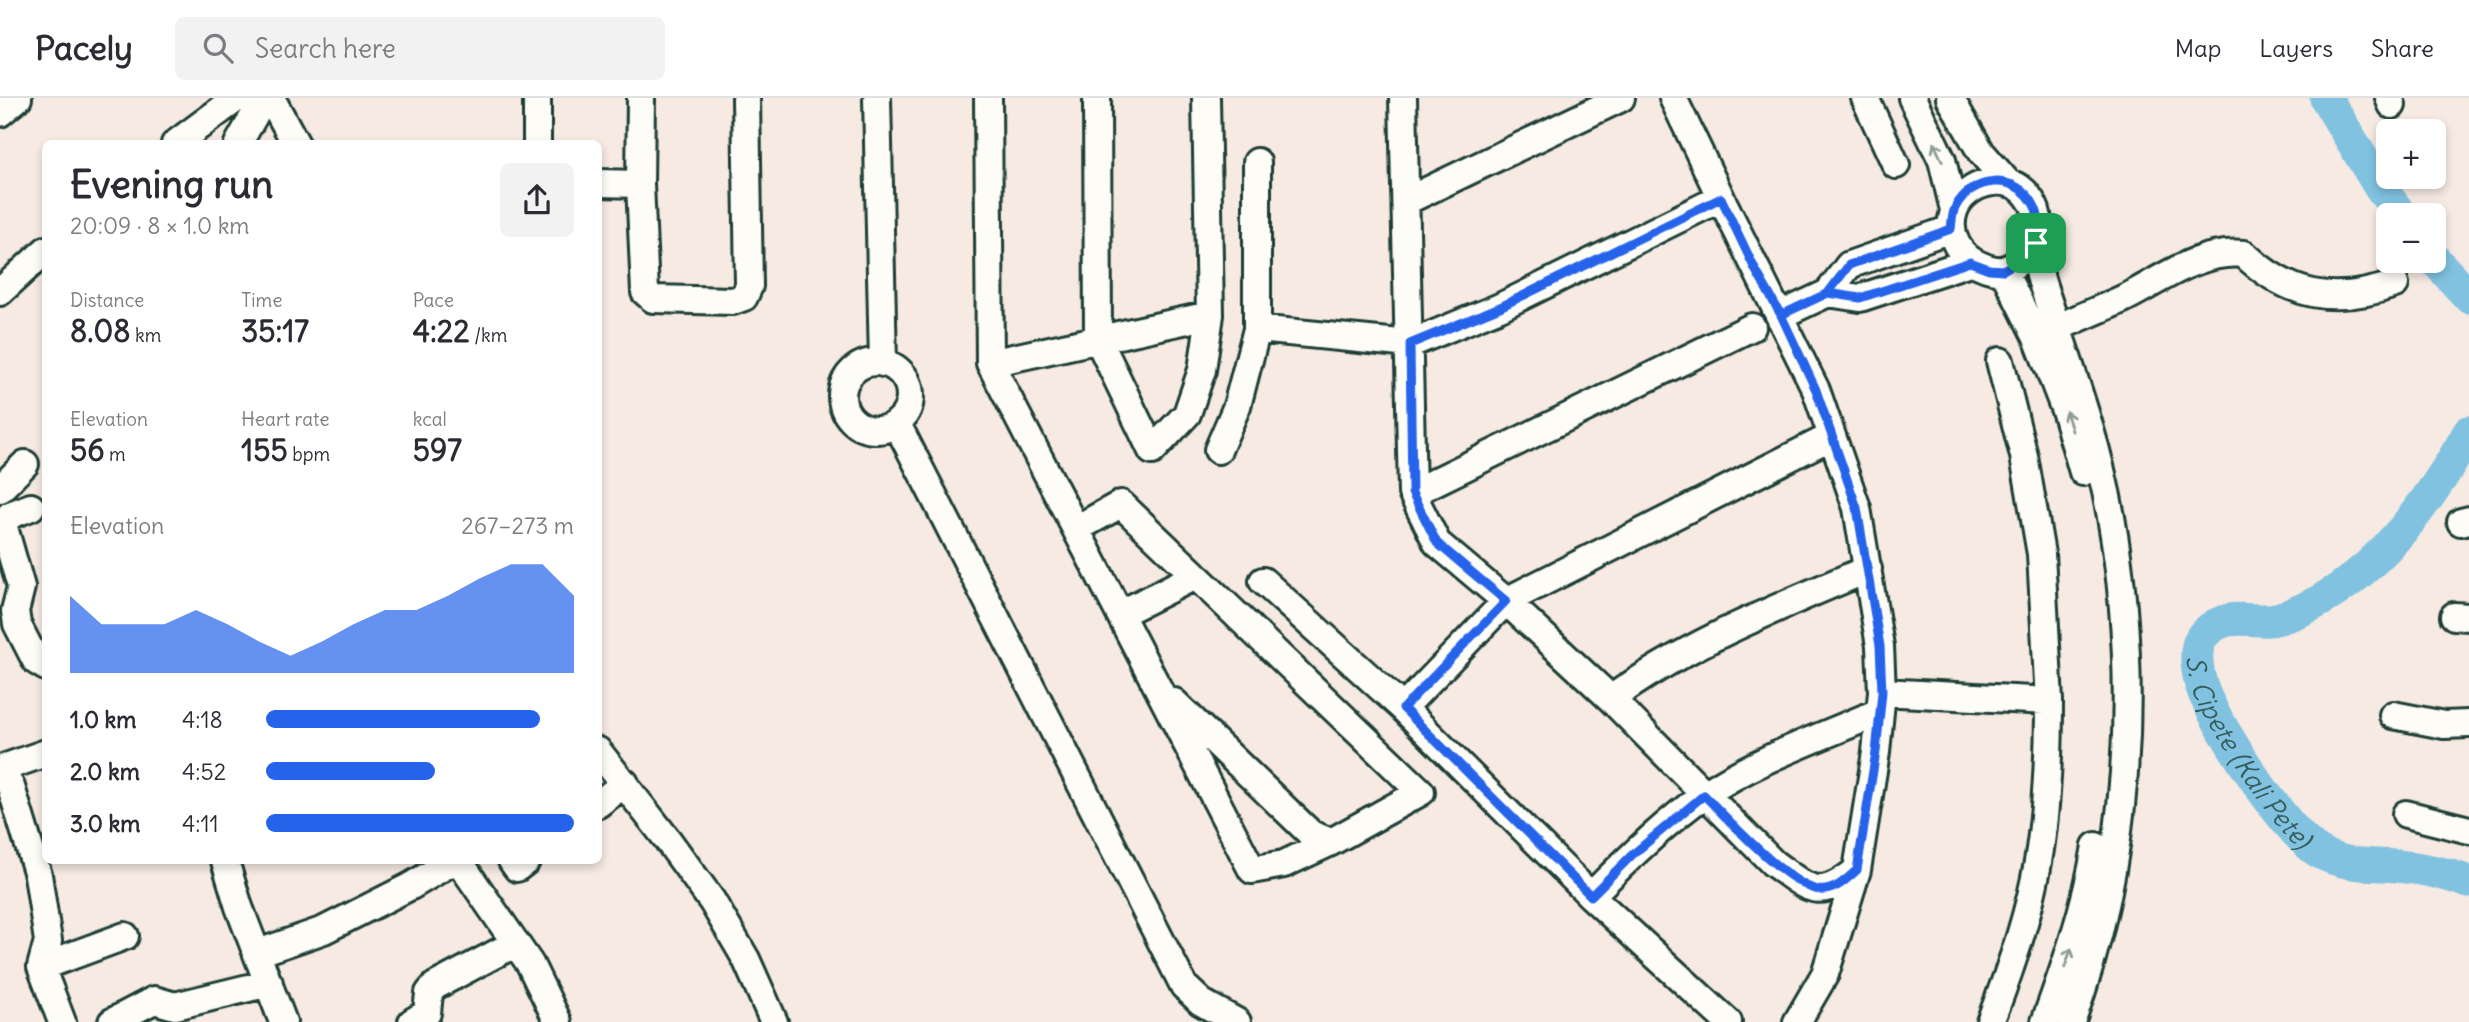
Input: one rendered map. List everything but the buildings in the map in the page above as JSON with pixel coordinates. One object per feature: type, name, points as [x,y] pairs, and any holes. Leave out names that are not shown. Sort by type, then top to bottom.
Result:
[{"type":"street","points":[[0,113],[18,98]]},
{"type":"street","points":[[180,140],[237,98]]},
{"type":"street","points":[[240,140],[264,98]]},
{"type":"street","points":[[271,98],[294,140]]},
{"type":"street","points":[[537,98],[537,140]]},
{"type":"street","points":[[641,98],[639,184],[643,288],[647,296],[653,299],[733,301],[744,297],[749,286],[747,98]]},
{"type":"street","points":[[877,98],[884,363]]},
{"type":"street","points":[[988,98],[990,363],[1252,870],[1284,864],[1331,842],[1422,792],[1121,505],[1076,529]]},
{"type":"street","points":[[1097,98],[1098,339],[1152,452],[1187,414],[1202,370],[1210,314],[1206,98]]},
{"type":"street","points":[[1403,98],[1412,493],[1437,543],[1506,601],[1611,699],[1773,863],[1813,889],[1840,923]]},
{"type":"street","points":[[1406,201],[1621,98]]},
{"type":"street","points":[[1673,98],[1816,390],[1857,508],[1880,646],[1880,702],[1868,811],[1857,870],[1825,974],[1797,1022]]},
{"type":"street","points":[[1865,98],[1896,165]]},
{"type":"street","points":[[1912,98],[1942,160],[1957,248],[1970,262],[1989,269],[2003,270],[2024,258],[2036,243]]},
{"type":"street","points":[[1950,98],[1981,152],[2008,183],[2024,192],[2035,206],[2039,224],[2036,243],[2037,269],[2088,420],[2111,516],[2124,612],[2127,711],[2121,808],[2104,905],[2071,1022]]},
{"type":"street","points":[[1218,450],[1237,406],[1257,329],[1257,162]]},
{"type":"street","points":[[1781,315],[1828,293],[1849,265],[1953,219],[1966,192],[1986,182],[2008,183]]},
{"type":"street","points":[[602,183],[639,184]]},
{"type":"street","points":[[1257,329],[1410,344],[1500,307],[1721,198]]},
{"type":"street","points":[[2057,328],[2126,297],[2191,262],[2227,253],[2244,254],[2262,271],[2286,285],[2336,296],[2368,294],[2395,284]]},
{"type":"street","points":[[0,292],[42,254]]},
{"type":"street","points":[[1828,293],[1860,298],[1970,262]]},
{"type":"street","points":[[2003,270],[2038,340],[2066,413],[2091,501],[2103,565],[2110,643],[2111,722],[2105,800],[2091,877],[2070,953],[2045,1022]]},
{"type":"street","points":[[990,363],[1210,314]]},
{"type":"street","points":[[1412,493],[1752,327]]},
{"type":"street","points":[[1990,1022],[2021,930],[2038,863],[2049,760],[2049,701],[2041,554],[2024,456],[2000,361]]},
{"type":"street","points":[[884,363],[903,374],[911,394],[909,405],[905,416],[897,424],[869,430],[852,421],[843,404],[842,394],[849,376],[864,365],[884,363]]},
{"type":"street","points":[[897,424],[1184,986],[1201,1002],[1237,1022]]},
{"type":"street","points":[[1403,708],[1506,601],[1832,436]]},
{"type":"street","points":[[0,489],[25,464]]},
{"type":"street","points":[[31,507],[10,515],[3,524],[21,587],[15,611],[17,625],[36,661],[42,665]]},
{"type":"street","points":[[1611,699],[1637,679],[1741,624],[1868,569]]},
{"type":"street","points":[[1120,614],[1195,576]]},
{"type":"street","points":[[1263,581],[1403,708],[1591,896],[1728,1022]]},
{"type":"street","points":[[1157,686],[1311,834],[1331,842]]},
{"type":"street","points":[[1591,896],[1632,855],[1704,795],[1880,702],[2049,701]]},
{"type":"street","points":[[2393,715],[2444,725],[2469,723]]},
{"type":"street","points":[[42,754],[0,769],[11,787],[38,875],[48,941],[41,967],[62,1022]]},
{"type":"street","points":[[602,756],[625,782],[712,901],[746,959],[774,1022]]},
{"type":"street","points":[[602,801],[625,782]]},
{"type":"street","points":[[2406,814],[2468,828]]},
{"type":"street","points":[[226,864],[239,907],[283,1022]]},
{"type":"street","points":[[258,953],[324,930],[448,864]]},
{"type":"street","points":[[461,864],[530,964],[558,1022]]},
{"type":"street","points":[[1813,889],[1825,891],[1857,870]]},
{"type":"street","points":[[41,967],[125,936]]},
{"type":"street","points":[[412,1022],[427,1013],[429,993],[435,986],[516,943]]},
{"type":"street","points":[[112,1022],[154,1000],[176,1006],[269,983]]},
{"type":"waterway","name":"S. Cipete (Kali Pete)","points":[[2326,98],[2392,203]]},
{"type":"waterway","name":"S. Cipete (Kali Pete)","points":[[2446,272],[2469,297]]},
{"type":"waterway","name":"S. Cipete (Kali Pete)","points":[[2469,432],[2434,489],[2413,517],[2391,543],[2339,589],[2311,606],[2280,618],[2224,621],[2205,633],[2197,653],[2204,693],[2224,730],[2272,803],[2305,841],[2319,852],[2338,860],[2415,868],[2469,882]]},
{"type":"route","points":[[2036,243],[2024,258],[2003,270],[1989,269],[1970,262],[1860,298],[1828,293],[1781,315],[1755,269],[1721,198],[1500,307],[1410,344],[1412,493],[1437,543],[1506,601],[1403,708],[1591,896],[1632,855],[1704,795],[1773,863],[1813,889],[1825,891],[1857,870],[1876,752],[1882,692],[1880,646],[1857,508],[1816,390],[1781,315],[1828,293],[1849,265],[1951,229],[1954,210],[1966,192],[1986,182],[2008,183],[2024,192],[2035,206],[2039,224],[2036,243]]}]
